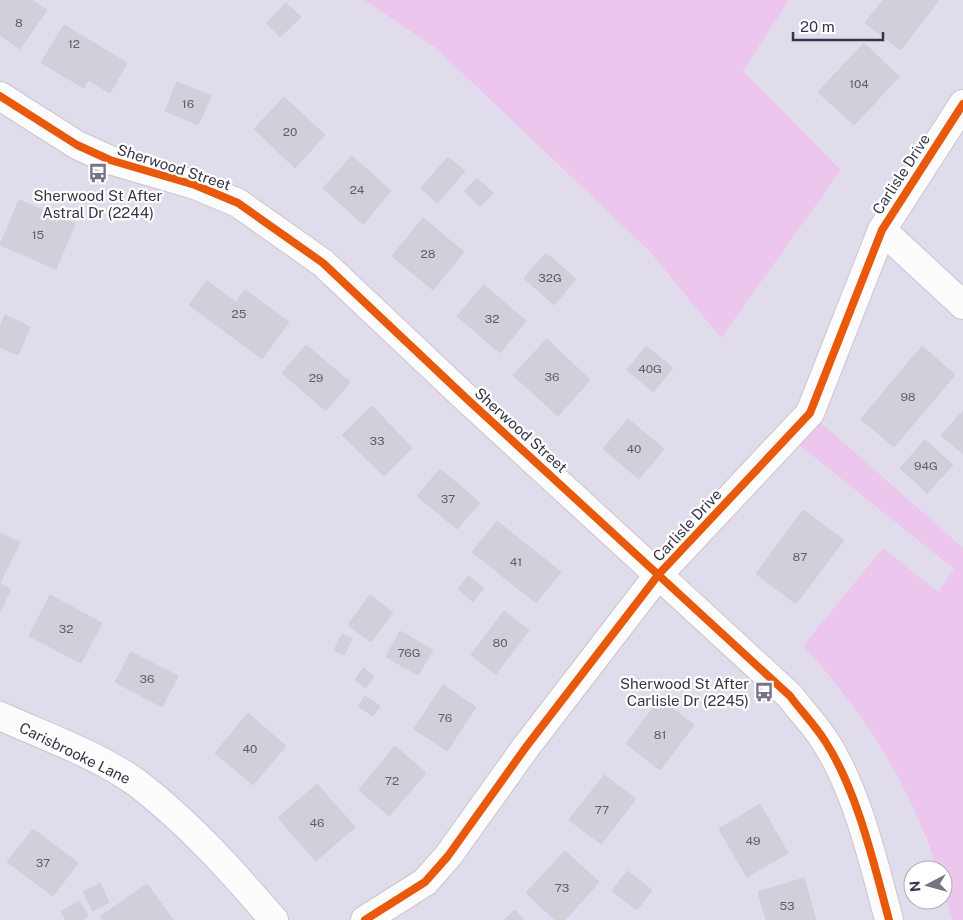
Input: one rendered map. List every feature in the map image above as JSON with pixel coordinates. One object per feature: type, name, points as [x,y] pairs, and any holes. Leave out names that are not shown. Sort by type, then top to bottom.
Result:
[{"type":"street","name":"Sherwood Street","points":[[0,96],[77,145],[110,160],[195,186],[238,203],[278,229],[323,263],[466,399],[659,574],[790,696],[826,741],[845,780],[864,832],[889,920]]},
{"type":"street","name":"Carlisle Drive","points":[[365,920],[425,882],[448,856],[526,747],[659,574],[810,413],[882,230],[963,104]]},
{"type":"street","points":[[882,230],[963,305]]},
{"type":"street","name":"Carisbrooke Lane","points":[[0,716],[102,763],[136,783],[213,850],[274,920]]},
{"type":"shaded area","points":[[0,0],[364,0],[437,49],[650,252],[721,337],[841,170],[743,71],[789,0],[963,0],[963,553],[855,488],[954,569],[938,592],[804,646],[830,675],[865,720],[892,764],[915,810],[933,860],[903,860],[903,910],[949,910],[952,920],[0,920]]},
{"type":"shaded area","points":[[364,0],[789,0],[743,71],[841,170],[721,338],[650,252],[437,49]]},
{"type":"shaded area","points":[[810,413],[963,548],[963,920],[952,920],[949,910],[953,910],[953,860],[934,860],[913,808],[883,751],[846,697],[803,646],[883,548],[938,592],[954,569],[793,440]]},
{"type":"building","points":[[0,0],[32,0],[47,10],[20,49],[0,35]]},
{"type":"building","points":[[883,0],[939,0],[901,50],[865,23]]},
{"type":"building","points":[[286,3],[301,17],[280,37],[266,23]]},
{"type":"building","points":[[64,25],[127,63],[110,93],[88,80],[84,88],[41,63]]},
{"type":"building","points":[[864,43],[899,77],[854,125],[818,92]]},
{"type":"building","points":[[177,82],[211,96],[198,125],[165,111]]},
{"type":"building","points":[[284,97],[325,135],[295,168],[254,129]]},
{"type":"building","points":[[352,156],[391,191],[363,224],[323,188]]},
{"type":"building","points":[[448,157],[465,171],[437,203],[421,188]]},
{"type":"building","points":[[477,178],[493,193],[480,207],[464,191]]},
{"type":"building","points":[[19,200],[75,224],[56,269],[0,245]]},
{"type":"building","points":[[423,218],[464,252],[433,290],[392,256]]},
{"type":"building","points":[[546,253],[576,279],[554,305],[524,278]]},
{"type":"building","points":[[207,281],[236,302],[245,290],[289,322],[262,359],[189,305]]},
{"type":"building","points":[[484,285],[526,321],[500,353],[457,316]]},
{"type":"building","points":[[5,315],[30,327],[18,355],[0,347],[0,327]]},
{"type":"building","points":[[547,339],[590,380],[558,416],[513,375]]},
{"type":"building","points":[[306,345],[350,382],[326,411],[282,373]]},
{"type":"building","points":[[646,346],[673,368],[653,392],[627,370]]},
{"type":"building","points":[[922,346],[955,375],[894,447],[861,419]]},
{"type":"building","points":[[372,406],[412,448],[384,476],[342,435]]},
{"type":"building","points":[[963,411],[963,454],[941,435]]},
{"type":"building","points":[[628,419],[664,449],[639,479],[603,449]]},
{"type":"building","points":[[925,440],[953,465],[927,493],[900,468]]},
{"type":"building","points":[[440,469],[480,503],[457,529],[417,496]]},
{"type":"building","points":[[803,510],[844,540],[796,604],[756,574]]},
{"type":"building","points":[[497,521],[561,572],[536,603],[472,552]]},
{"type":"building","points":[[0,533],[20,542],[0,583]]},
{"type":"building","points":[[468,576],[484,588],[473,602],[458,589]]},
{"type":"building","points":[[0,584],[11,589],[0,612]]},
{"type":"building","points":[[50,595],[102,623],[81,663],[29,636]]},
{"type":"building","points":[[370,595],[393,613],[371,642],[348,625]]},
{"type":"building","points":[[504,611],[529,630],[496,674],[471,655]]},
{"type":"building","points":[[400,631],[433,650],[418,675],[386,657]]},
{"type":"building","points":[[342,634],[352,639],[344,655],[334,650]]},
{"type":"building","points":[[131,652],[178,676],[162,707],[115,682]]},
{"type":"building","points":[[363,668],[374,676],[366,688],[355,680]]},
{"type":"building","points":[[443,685],[476,707],[447,751],[414,729]]},
{"type":"building","points":[[365,696],[380,706],[373,716],[358,706]]},
{"type":"building","points":[[660,699],[694,725],[660,770],[626,744]]},
{"type":"building","points":[[248,713],[286,746],[253,785],[215,753]]},
{"type":"building","points":[[395,746],[426,773],[389,816],[359,790]]},
{"type":"building","points":[[604,775],[636,799],[601,844],[569,820]]},
{"type":"building","points":[[317,784],[355,827],[316,861],[278,818]]},
{"type":"building","points":[[760,804],[788,853],[747,877],[719,829]]},
{"type":"building","points":[[33,829],[78,863],[53,896],[7,862]]},
{"type":"building","points":[[565,851],[599,882],[565,920],[555,920],[526,893]]},
{"type":"building","points":[[627,871],[652,890],[637,910],[612,891]]},
{"type":"building","points":[[804,878],[816,920],[766,920],[758,892]]},
{"type":"building","points":[[100,883],[109,902],[93,911],[83,892]]},
{"type":"building","points":[[147,884],[173,920],[104,920],[101,916]]},
{"type":"building","points":[[79,901],[88,916],[82,920],[66,920],[61,912]]},
{"type":"building","points":[[515,910],[524,920],[504,920]]},
{"type":"cycle path","points":[[0,96],[77,145],[110,160],[195,185],[238,203],[323,263],[467,399],[790,696],[825,741],[846,782],[863,828],[889,920]]},
{"type":"cycle path","points":[[365,920],[425,882],[448,856],[526,747],[659,574],[810,413],[882,230],[963,104]]},
{"type":"place","name":"Sherwood St After Astral Dr (2244)","points":[[98,173]]},
{"type":"place","name":"Sherwood St After Carlisle Dr (2245)","points":[[764,692]]}]
